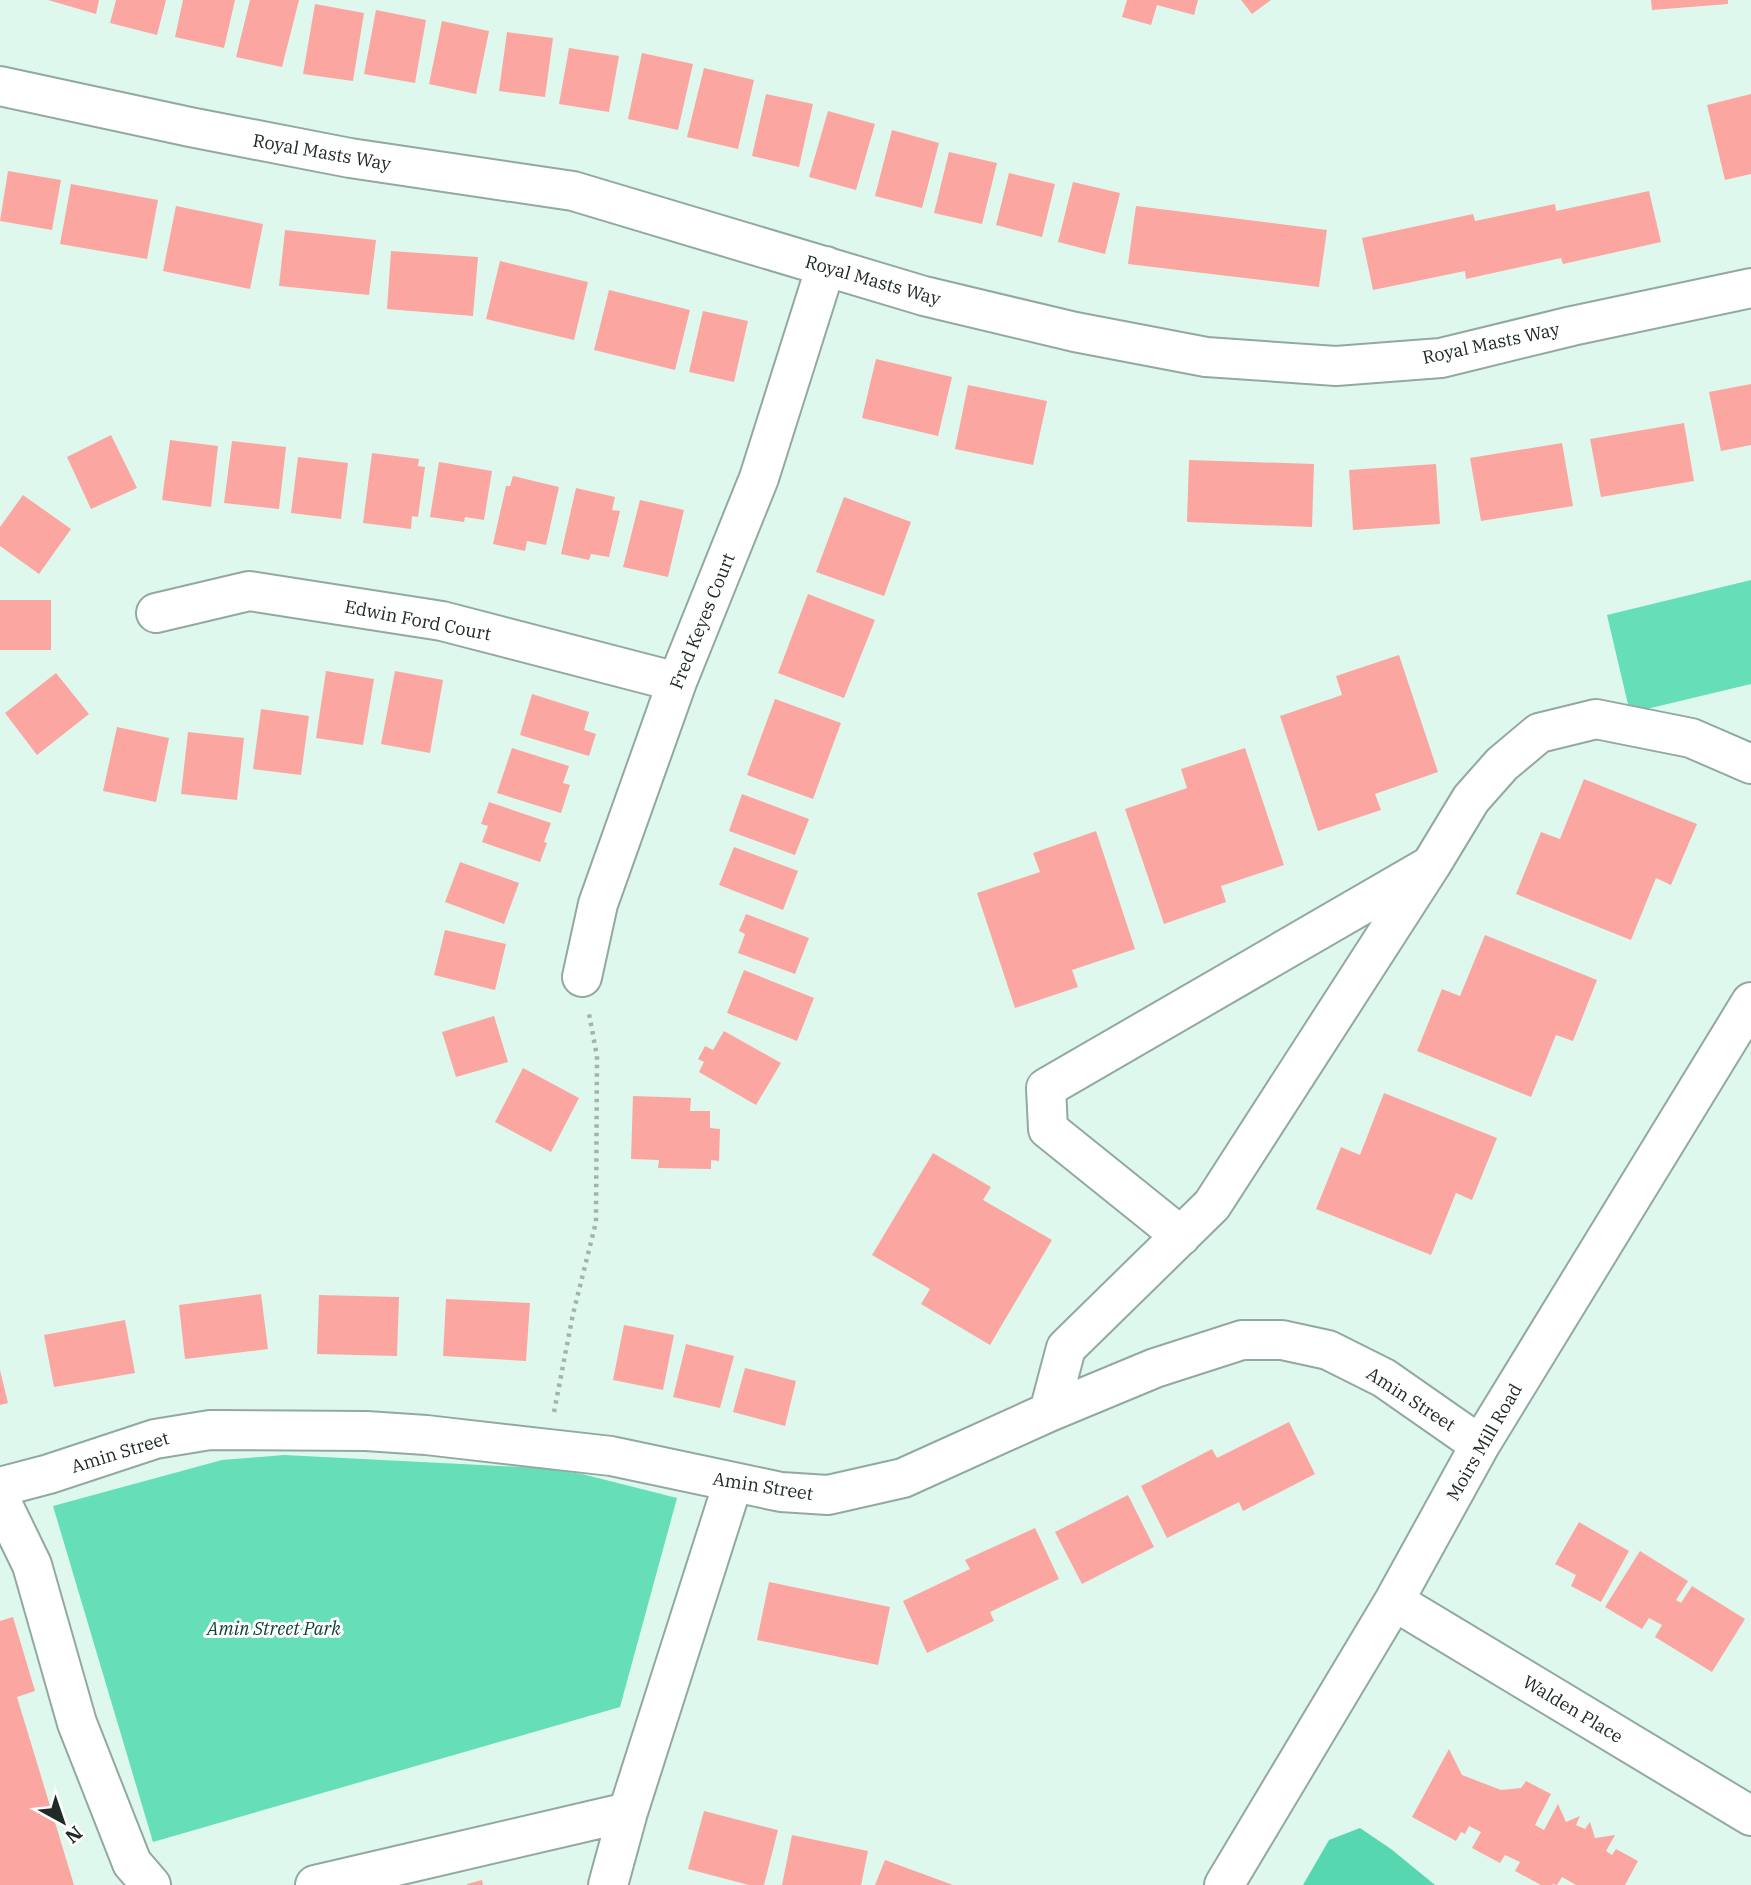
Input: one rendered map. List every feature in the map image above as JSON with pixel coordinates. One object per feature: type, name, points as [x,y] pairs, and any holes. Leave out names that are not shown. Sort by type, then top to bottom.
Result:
[{"type":"street","name":"Royal Masts Way","points":[[0,86],[350,158],[573,191],[924,296],[1075,332],[1206,357],[1336,366],[1441,358],[1573,326],[1751,288]]},
{"type":"street","name":"Fred Keyes Court","points":[[582,977],[598,904],[677,682],[760,478],[827,266]]},
{"type":"street","name":"Edwin Ford Court","points":[[156,613],[249,591],[442,621],[677,682]]},
{"type":"street","points":[[1049,1412],[1066,1349],[1212,1205],[1471,799],[1502,764],[1539,733],[1596,719],[1691,738],[1751,764]]},
{"type":"street","points":[[1181,1236],[1048,1129],[1046,1088],[1431,865]]},
{"type":"street","name":"Moirs Mill Road","points":[[1224,1885],[1395,1601],[1480,1446],[1751,1002]]},
{"type":"street","name":"Amin Street","points":[[0,1487],[155,1439],[210,1430],[366,1431],[426,1435],[611,1456],[781,1492],[828,1495],[903,1478],[1155,1368],[1242,1340],[1282,1340],[1328,1350],[1384,1378],[1480,1446]]},
{"type":"street","points":[[608,1885],[628,1812],[733,1483]]},
{"type":"street","points":[[0,1499],[32,1565],[76,1723],[132,1863],[151,1885]]},
{"type":"street","name":"Walden Place","points":[[1395,1601],[1751,1816]]},
{"type":"street","points":[[315,1885],[628,1812]]},
{"type":"path","points":[[547,1448],[573,1314],[596,1222],[597,1056],[582,977]]},
{"type":"green space","points":[[1751,580],[1751,684],[1630,713],[1607,615]]},
{"type":"green space","name":"Amin Street Park","points":[[284,1455],[542,1468],[582,1474],[677,1498],[620,1707],[153,1842],[53,1506],[222,1460]]},
{"type":"green space","points":[[1360,1828],[1435,1885],[1303,1885],[1329,1840]]},
{"type":"building","points":[[48,0],[99,0],[96,14]]},
{"type":"building","points":[[116,0],[166,0],[157,35],[110,23]]},
{"type":"building","points":[[183,0],[235,0],[224,48],[175,37]]},
{"type":"building","points":[[250,0],[299,0],[282,67],[236,57]]},
{"type":"building","points":[[1127,0],[1198,0],[1194,15],[1157,5],[1151,25],[1122,17]]},
{"type":"building","points":[[1241,0],[1271,0],[1252,14]]},
{"type":"building","points":[[1651,0],[1728,0],[1728,4],[1652,10]]},
{"type":"building","points":[[315,4],[364,13],[353,81],[303,74]]},
{"type":"building","points":[[376,10],[426,20],[415,83],[364,74]]},
{"type":"building","points":[[442,21],[489,31],[476,94],[429,84]]},
{"type":"building","points":[[507,32],[553,38],[545,97],[499,91]]},
{"type":"building","points":[[569,48],[619,56],[609,112],[559,104]]},
{"type":"building","points":[[642,53],[693,64],[678,130],[628,119]]},
{"type":"building","points":[[704,68],[754,80],[738,149],[687,137]]},
{"type":"building","points":[[766,94],[813,104],[799,167],[752,156]]},
{"type":"building","points":[[1751,94],[1751,174],[1725,180],[1707,105]]},
{"type":"building","points":[[828,111],[875,124],[856,190],[809,177]]},
{"type":"building","points":[[892,130],[939,143],[922,208],[875,196]]},
{"type":"building","points":[[949,152],[997,163],[982,224],[934,213]]},
{"type":"building","points":[[8,171],[61,180],[52,230],[0,221]]},
{"type":"building","points":[[1009,173],[1055,184],[1042,237],[996,225]]},
{"type":"building","points":[[1073,182],[1120,193],[1105,254],[1058,242]]},
{"type":"building","points":[[71,184],[158,200],[147,259],[60,244]]},
{"type":"building","points":[[1649,191],[1661,242],[1563,264],[1561,258],[1466,279],[1465,271],[1373,290],[1362,238],[1473,214],[1475,221],[1555,204],[1556,211]]},
{"type":"building","points":[[176,206],[263,224],[250,289],[163,271]]},
{"type":"building","points":[[1136,206],[1327,230],[1319,287],[1128,264]]},
{"type":"building","points":[[285,230],[376,240],[369,295],[279,286]]},
{"type":"building","points":[[391,251],[478,257],[473,316],[387,309]]},
{"type":"building","points":[[500,261],[588,282],[574,340],[486,319]]},
{"type":"building","points":[[609,290],[690,310],[675,370],[594,350]]},
{"type":"building","points":[[703,311],[748,321],[734,382],[689,372]]},
{"type":"building","points":[[876,359],[952,377],[938,436],[862,418]]},
{"type":"building","points":[[1751,384],[1751,445],[1721,451],[1709,392]]},
{"type":"building","points":[[968,385],[1047,401],[1033,465],[955,449]]},
{"type":"building","points":[[1684,423],[1694,481],[1601,497],[1590,439]]},
{"type":"building","points":[[111,435],[137,488],[91,509],[67,457]]},
{"type":"building","points":[[170,440],[218,446],[211,507],[162,500]]},
{"type":"building","points":[[232,441],[286,447],[279,509],[224,503]]},
{"type":"building","points":[[1562,443],[1573,506],[1481,521],[1470,458]]},
{"type":"building","points":[[372,453],[419,459],[418,466],[425,467],[418,517],[412,516],[411,529],[363,523]]},
{"type":"building","points":[[298,457],[348,463],[341,519],[291,513]]},
{"type":"building","points":[[1189,460],[1314,464],[1312,527],[1187,522]]},
{"type":"building","points":[[439,462],[492,471],[484,520],[465,517],[464,522],[430,517]]},
{"type":"building","points":[[1436,464],[1440,524],[1353,530],[1349,470]]},
{"type":"building","points":[[513,476],[559,487],[546,545],[527,541],[525,551],[493,544],[506,486],[510,486]]},
{"type":"building","points":[[576,488],[615,497],[612,510],[620,511],[609,557],[591,554],[589,560],[561,554]]},
{"type":"building","points":[[23,495],[71,529],[39,574],[0,546],[0,527]]},
{"type":"building","points":[[844,497],[911,522],[884,596],[816,572]]},
{"type":"building","points":[[640,500],[684,510],[668,577],[623,567]]},
{"type":"building","points":[[808,594],[875,620],[844,698],[778,673]]},
{"type":"building","points":[[0,600],[51,600],[51,650],[0,650]]},
{"type":"building","points":[[1399,655],[1438,772],[1375,794],[1381,810],[1318,831],[1280,716],[1342,695],[1336,676]]},
{"type":"building","points":[[326,671],[374,679],[363,745],[316,738]]},
{"type":"building","points":[[395,671],[443,680],[430,753],[381,744]]},
{"type":"building","points":[[56,673],[89,714],[37,755],[5,713]]},
{"type":"building","points":[[532,694],[589,712],[584,730],[596,734],[589,756],[520,735]]},
{"type":"building","points":[[775,699],[841,723],[813,799],[747,775]]},
{"type":"building","points":[[261,709],[309,716],[301,775],[253,769]]},
{"type":"building","points":[[117,727],[169,738],[156,802],[103,791]]},
{"type":"building","points":[[188,732],[244,738],[237,800],[181,794]]},
{"type":"building","points":[[512,748],[569,766],[563,783],[570,785],[561,813],[497,793]]},
{"type":"building","points":[[1245,748],[1284,865],[1221,886],[1226,902],[1164,924],[1125,809],[1187,788],[1181,769]]},
{"type":"building","points":[[1584,779],[1697,824],[1671,885],[1656,878],[1631,940],[1516,894],[1541,832],[1560,839]]},
{"type":"building","points":[[742,794],[809,819],[795,855],[729,831]]},
{"type":"building","points":[[489,802],[551,823],[540,862],[482,842],[488,826],[481,824]]},
{"type":"building","points":[[1096,831],[1135,949],[1072,970],[1078,987],[1015,1008],[977,893],[1040,872],[1033,853]]},
{"type":"building","points":[[734,847],[798,871],[783,910],[719,885]]},
{"type":"building","points":[[460,862],[519,883],[504,924],[445,902]]},
{"type":"building","points":[[746,914],[809,938],[795,974],[738,953],[745,934],[739,931]]},
{"type":"building","points":[[445,930],[506,944],[495,990],[434,975]]},
{"type":"building","points":[[1485,935],[1597,980],[1573,1041],[1556,1035],[1531,1097],[1417,1051],[1442,989],[1460,996]]},
{"type":"building","points":[[744,970],[814,998],[797,1041],[727,1013]]},
{"type":"building","points":[[494,1016],[508,1062],[456,1077],[442,1032]]},
{"type":"building","points":[[724,1031],[781,1063],[756,1105],[699,1072],[704,1062],[698,1059],[705,1046],[713,1050]]},
{"type":"building","points":[[523,1068],[579,1098],[551,1152],[495,1122]]},
{"type":"building","points":[[1384,1093],[1497,1138],[1472,1200],[1456,1193],[1431,1255],[1316,1209],[1341,1147],[1360,1155]]},
{"type":"building","points":[[633,1096],[691,1098],[690,1111],[710,1111],[710,1128],[720,1129],[719,1161],[711,1160],[711,1169],[658,1168],[659,1160],[631,1159]]},
{"type":"building","points":[[933,1153],[991,1187],[983,1200],[1052,1240],[990,1345],[921,1304],[930,1289],[872,1255]]},
{"type":"building","points":[[261,1294],[268,1349],[185,1359],[179,1305]]},
{"type":"building","points":[[319,1295],[399,1297],[397,1356],[317,1354]]},
{"type":"building","points":[[446,1299],[530,1303],[526,1361],[443,1356]]},
{"type":"building","points":[[125,1320],[135,1373],[54,1387],[44,1335]]},
{"type":"building","points":[[624,1325],[674,1335],[663,1390],[613,1380]]},
{"type":"building","points":[[686,1344],[734,1356],[720,1408],[673,1397]]},
{"type":"building","points":[[745,1368],[796,1381],[785,1426],[733,1412]]},
{"type":"building","points":[[0,1370],[8,1403],[0,1405]]},
{"type":"building","points":[[1289,1422],[1315,1474],[1243,1511],[1239,1502],[1167,1538],[1141,1486],[1212,1449],[1217,1458]]},
{"type":"building","points":[[1128,1495],[1154,1547],[1082,1584],[1055,1532]]},
{"type":"building","points":[[1579,1522],[1629,1551],[1601,1602],[1571,1586],[1576,1575],[1555,1564]]},
{"type":"building","points":[[1035,1528],[1059,1579],[990,1612],[994,1621],[927,1653],[903,1601],[970,1569],[965,1560]]},
{"type":"building","points":[[1640,1551],[1688,1581],[1676,1600],[1681,1603],[1692,1586],[1745,1619],[1712,1672],[1655,1637],[1662,1625],[1649,1618],[1642,1629],[1605,1607]]},
{"type":"building","points":[[769,1582],[890,1607],[878,1665],[757,1640]]},
{"type":"building","points":[[13,1617],[35,1691],[17,1697],[74,1885],[0,1885],[0,1621]]},
{"type":"building","points":[[1449,1749],[1462,1775],[1501,1790],[1521,1788],[1526,1781],[1551,1794],[1535,1825],[1544,1830],[1558,1804],[1566,1822],[1580,1816],[1576,1825],[1585,1829],[1590,1822],[1595,1838],[1615,1835],[1606,1851],[1612,1855],[1616,1849],[1638,1861],[1625,1885],[1576,1885],[1562,1877],[1557,1885],[1541,1885],[1515,1871],[1520,1862],[1505,1855],[1500,1863],[1472,1848],[1481,1832],[1469,1826],[1465,1834],[1461,1832],[1456,1841],[1412,1817]]},
{"type":"building","points":[[704,1811],[778,1830],[764,1885],[749,1885],[688,1869]]},
{"type":"building","points":[[792,1835],[868,1851],[861,1885],[782,1885]]},
{"type":"building","points":[[885,1860],[953,1885],[875,1885]]},
{"type":"building","points":[[482,1880],[483,1885],[467,1885],[467,1884]]}]
